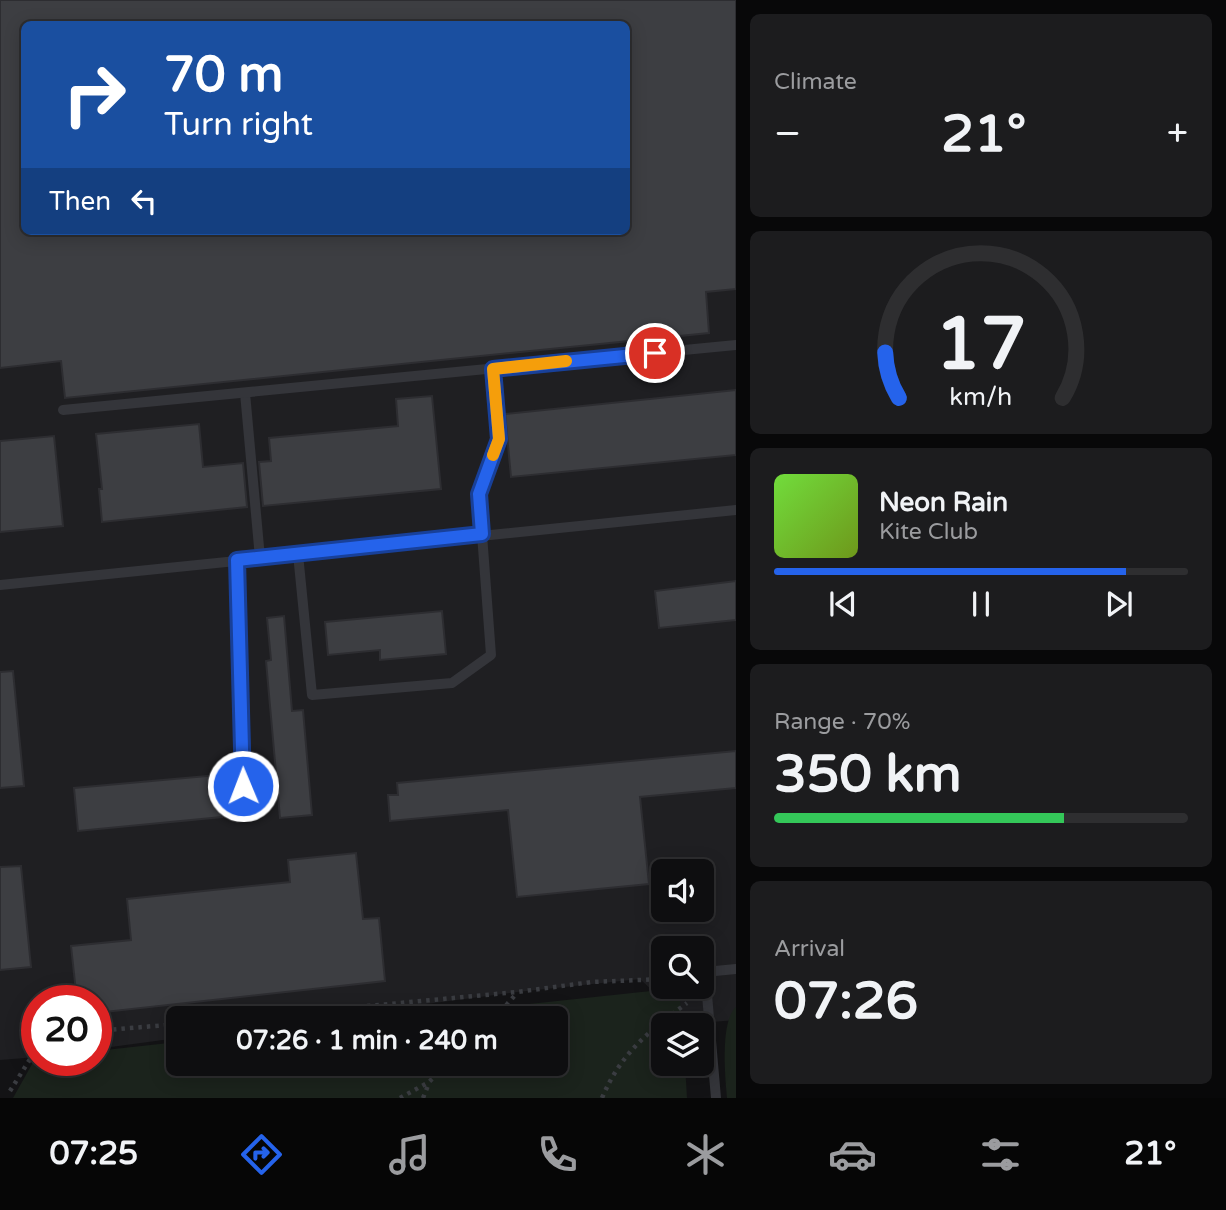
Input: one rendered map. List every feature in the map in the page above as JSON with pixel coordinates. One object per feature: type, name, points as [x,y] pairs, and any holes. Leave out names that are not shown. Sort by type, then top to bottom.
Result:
[{"type":"lane","points":[[63,410],[736,345]]},
{"type":"lane","points":[[298,554],[312,695],[452,682],[491,655],[479,494],[499,439],[493,369]]},
{"type":"lane","points":[[245,393],[260,558]]},
{"type":"lane","points":[[0,585],[736,510]]},
{"type":"lane","points":[[237,560],[243,786]]},
{"type":"lane","points":[[716,1098],[705,972],[736,969]]},
{"type":"path","points":[[368,1006],[592,982],[651,980]]},
{"type":"path","points":[[505,1006],[517,992]]},
{"type":"path","points":[[602,1098],[612,1073],[638,1042],[687,1003]]},
{"type":"path","points":[[112,1030],[166,1025]]},
{"type":"path","points":[[10,1091],[21,1073]]},
{"type":"path","points":[[400,1098],[435,1076]]},
{"type":"path","points":[[423,1098],[429,1082]]},
{"type":"shaded area","points":[[0,0],[736,0],[736,1020],[714,1022],[714,1013],[676,1013],[661,999],[714,999],[714,936],[651,936],[651,989],[640,979],[411,1006],[166,1006],[166,1040],[112,1047],[112,985],[21,985],[21,1058],[0,1060]]},
{"type":"shaded area","points":[[651,991],[651,999],[680,999],[681,1013],[651,1013],[651,1076],[686,1076],[687,1098],[13,1098],[25,1076],[112,1076],[112,1049],[166,1043],[166,1076],[568,1076],[568,1006],[509,1006]]},
{"type":"shaded area","points":[[736,1007],[736,1098],[727,1098],[726,1036],[731,1014]]},
{"type":"building","points":[[0,0],[736,0],[736,289],[706,292],[709,333],[65,398],[61,361],[0,368]]},
{"type":"building","points":[[736,390],[736,455],[511,477],[505,414]]},
{"type":"building","points":[[432,396],[441,489],[263,506],[259,462],[271,461],[269,438],[398,426],[396,399]]},
{"type":"building","points":[[199,424],[203,467],[243,463],[247,507],[102,522],[99,489],[102,489],[96,434]]},
{"type":"building","points":[[54,436],[63,526],[0,532],[0,441]]},
{"type":"building","points":[[736,581],[736,620],[659,628],[655,591]]},
{"type":"building","points":[[442,611],[446,654],[380,660],[380,650],[328,655],[325,622]]},
{"type":"building","points":[[284,616],[292,711],[303,710],[312,815],[280,818],[266,661],[271,660],[267,618]]},
{"type":"building","points":[[13,671],[24,786],[0,788],[0,672]]},
{"type":"building","points":[[736,751],[736,788],[640,797],[649,884],[517,897],[508,810],[390,821],[388,795],[398,795],[397,783]]},
{"type":"building","points":[[218,775],[222,817],[78,831],[74,788]]},
{"type":"building","points":[[356,853],[363,919],[379,918],[385,981],[112,1011],[112,985],[75,985],[71,946],[131,940],[127,899],[290,882],[288,860]]},
{"type":"building","points":[[21,866],[31,967],[0,970],[0,867]]},
{"type":"slow traffic","points":[[493,455],[499,439],[493,369],[566,361]]},
{"type":"route","points":[[243,786],[237,560],[482,534],[479,494],[499,439],[493,369],[655,353]]}]
